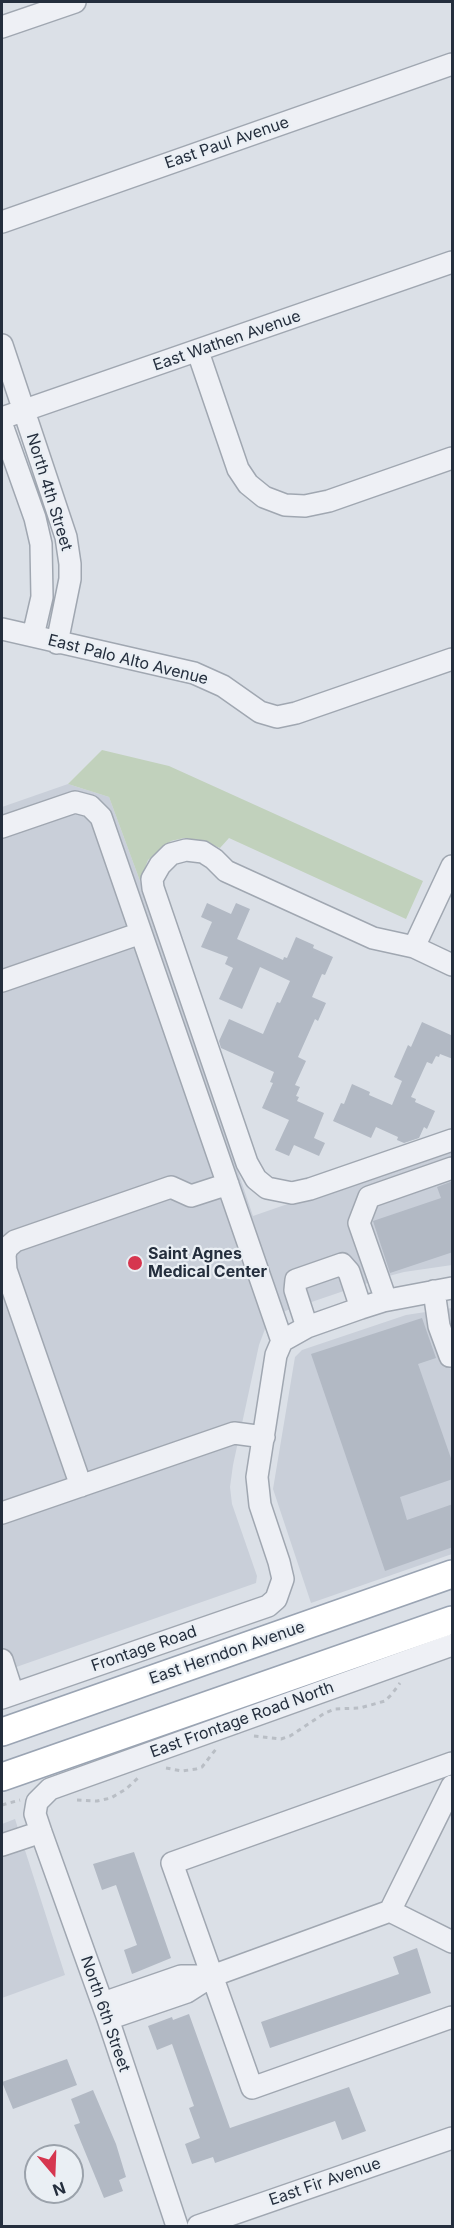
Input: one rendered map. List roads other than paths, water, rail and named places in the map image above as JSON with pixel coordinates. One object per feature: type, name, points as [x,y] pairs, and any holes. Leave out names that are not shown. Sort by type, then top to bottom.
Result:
[{"type":"main road","name":"East Herndon Avenue","points":[[2,1732],[453,1574]]},
{"type":"main road","points":[[2,1777],[453,1620]]},
{"type":"street","points":[[2,27],[75,2]]},
{"type":"street","name":"East Paul Avenue","points":[[2,222],[453,64]]},
{"type":"street","name":"East Wathen Avenue","points":[[2,418],[453,262]]},
{"type":"street","name":"North 4th Street","points":[[2,345],[66,537],[70,564],[67,601],[57,643]]},
{"type":"street","points":[[198,352],[238,469],[248,484],[264,497],[285,505],[305,506],[329,501],[453,458]]},
{"type":"street","name":"North 4th Street","points":[[2,425],[35,518],[41,544],[42,597],[33,636]]},
{"type":"street","name":"East Palo Alto Avenue","points":[[2,629],[194,673],[224,686],[260,712],[277,717],[296,713],[453,659]]},
{"type":"street","points":[[2,826],[75,802],[90,806],[101,817],[282,1341]]},
{"type":"street","points":[[453,965],[414,947],[378,940],[352,929],[226,872],[214,859],[203,852],[186,850],[171,854],[160,865],[153,879],[153,888],[240,1141],[256,1179],[267,1188],[292,1193],[310,1189],[453,1140]]},
{"type":"street","points":[[414,947],[453,866]]},
{"type":"street","points":[[2,981],[141,933]]},
{"type":"street","points":[[386,1300],[358,1223],[369,1197],[453,1168]]},
{"type":"street","points":[[81,1486],[10,1283],[6,1270],[7,1248],[15,1241],[171,1187],[190,1196],[228,1184]]},
{"type":"street","points":[[307,1327],[295,1290],[296,1280],[342,1264],[349,1272],[361,1308]]},
{"type":"street","points":[[2,1513],[234,1432],[264,1437],[276,1355],[282,1341],[307,1327],[361,1308],[386,1300],[443,1289],[439,1326],[450,1356],[453,1356]]},
{"type":"street","name":"Frontage Road","points":[[7,1696],[268,1606],[276,1599],[283,1579],[262,1514],[256,1487],[264,1437]]},
{"type":"street","name":"East Frontage Road North","points":[[37,1802],[50,1789],[451,1650]]},
{"type":"street","points":[[2,1660],[7,1696]]},
{"type":"street","points":[[453,1763],[172,1863],[252,2088],[453,2017]]},
{"type":"street","points":[[106,2011],[187,1992],[212,1976],[390,1911],[453,1786]]},
{"type":"street","name":"North 6th Street","points":[[37,1802],[35,1814],[106,2011],[177,2226]]},
{"type":"street","points":[[2,1845],[41,1832]]},
{"type":"street","points":[[390,1911],[453,1942]]},
{"type":"street","name":"East Fir Avenue","points":[[198,2226],[453,2138]]},
{"type":"place","name":"Saint Agnes Medical Center","points":[[135,1263]]}]
